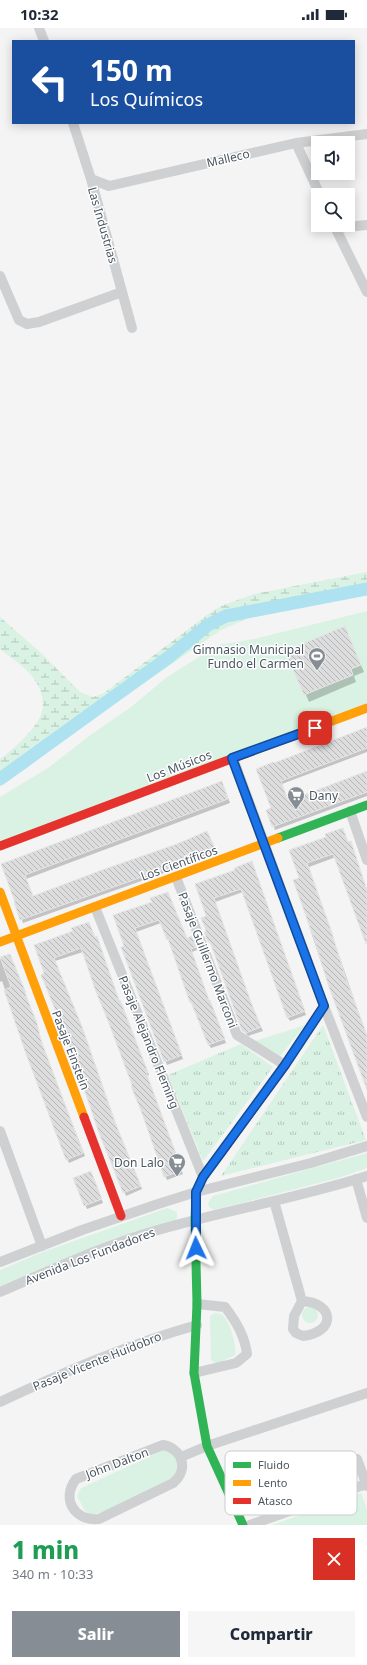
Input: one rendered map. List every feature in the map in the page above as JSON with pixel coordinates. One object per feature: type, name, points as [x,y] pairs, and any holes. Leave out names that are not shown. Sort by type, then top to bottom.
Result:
[{"type":"street","points":[[39,28],[44,40]]},
{"type":"street","name":"Las Industrias","points":[[72,124],[91,179],[132,328]]},
{"type":"street","name":"Malleco","points":[[91,179],[109,186],[296,143],[367,134]]},
{"type":"street","points":[[296,143],[317,188]]},
{"type":"street","points":[[355,226],[367,225]]},
{"type":"street","points":[[337,232],[367,292]]},
{"type":"street","points":[[0,276],[19,320],[27,324],[39,322],[122,292]]},
{"type":"street","name":"Los Músicos","points":[[0,846],[367,708]]},
{"type":"street","points":[[232,758],[367,1118]]},
{"type":"street","name":"Los Científicos","points":[[0,942],[367,805]]},
{"type":"street","points":[[350,811],[367,860]]},
{"type":"street","name":"Pasaje Guillermo Marconi","points":[[176,877],[237,1035],[285,1065]]},
{"type":"street","name":"Pasaje Einstein","points":[[0,892],[121,1216]]},
{"type":"street","name":"Pasaje Alejandro Fleming","points":[[95,907],[203,1177]]},
{"type":"street","points":[[225,1486],[207,1446],[194,1373],[197,1304],[195,1220],[196,1192],[203,1177],[285,1065],[324,1006]]},
{"type":"street","points":[[0,1132],[42,1246]]},
{"type":"street","name":"Avenida Los Fundadores","points":[[0,1262],[121,1216],[196,1192],[311,1163],[367,1146]]},
{"type":"street","name":"Avenida Los Fundadores","points":[[0,1292],[98,1251],[156,1230],[367,1176]]},
{"type":"street","points":[[356,1179],[367,1218]]},
{"type":"street","points":[[274,1201],[302,1301]]},
{"type":"street","points":[[194,1373],[236,1363],[246,1354],[245,1343],[234,1318],[225,1307],[197,1304]]},
{"type":"street","name":"Pasaje Vicente Huidobro","points":[[0,1402],[106,1356],[163,1334],[196,1325]]},
{"type":"street","points":[[181,1457],[207,1446],[367,1392]]},
{"type":"street","name":"John Dalton","points":[[163,1444],[174,1448],[181,1457],[183,1469],[178,1479],[173,1483],[99,1519],[93,1520],[81,1517],[73,1508],[69,1496],[70,1490],[76,1479],[163,1444]]},
{"type":"street","points":[[357,1458],[367,1485],[357,1488]]},
{"type":"street","points":[[238,1515],[243,1525]]},
{"type":"street","points":[[250,1525],[279,1515]]},
{"type":"green space","points":[[367,572],[367,592],[246,619],[221,630],[65,738],[26,769],[0,785],[0,759],[16,746],[33,728],[42,712],[43,703],[37,683],[31,675],[0,649],[0,617],[42,654],[80,692],[93,697],[104,693],[221,606],[254,594]]},
{"type":"green space","points":[[367,611],[367,703],[0,842],[0,797],[48,768],[89,736],[131,707],[167,677],[218,645],[254,639]]},
{"type":"green space","points":[[305,1025],[280,1056],[255,1041]]},
{"type":"green space","points":[[323,1025],[366,1140],[221,1176]]},
{"type":"green space","points":[[241,1044],[273,1067],[203,1161],[168,1075]]},
{"type":"green space","points":[[367,1153],[367,1168],[338,1178],[214,1210],[209,1207],[208,1203],[213,1196]]},
{"type":"green space","points":[[167,1208],[177,1212],[177,1218],[174,1223],[123,1238],[0,1286],[0,1270],[43,1252]]},
{"type":"green space","points":[[310,1307],[316,1309],[318,1315],[316,1321],[310,1323],[304,1321],[302,1315],[304,1309]]},
{"type":"green space","points":[[215,1313],[221,1314],[227,1321],[234,1339],[235,1351],[235,1355],[217,1364],[211,1360],[210,1316]]},
{"type":"green space","points":[[164,1450],[173,1454],[177,1460],[179,1467],[173,1477],[105,1511],[92,1515],[85,1511],[77,1496],[81,1488]]},
{"type":"green space","points":[[361,1493],[367,1509],[367,1525],[272,1525],[300,1515],[357,1515],[357,1494]]},
{"type":"building","name":"Gimnasio Municipal Fundo el Carmen","points":[[345,626],[361,665],[351,669],[353,675],[304,695],[285,651]]},
{"type":"building","points":[[367,727],[367,748],[281,781],[288,801],[367,771],[367,792],[272,827],[266,810],[271,808],[256,769]]},
{"type":"building","points":[[222,781],[228,799],[25,875],[33,896],[177,844],[207,831],[215,848],[190,860],[20,920],[1,864]]},
{"type":"building","points":[[343,828],[348,842],[351,841],[367,890],[366,944],[333,854],[307,863],[331,930],[345,976],[367,1035],[367,1087],[329,987],[315,941],[293,880],[299,878],[289,850],[326,837],[325,834]]},
{"type":"building","points":[[252,861],[305,1011],[287,1018],[241,889],[214,898],[261,1027],[246,1033],[242,1031],[210,942],[208,942],[204,932],[206,931],[201,918],[206,916],[195,884],[235,870],[234,868]]},
{"type":"building","points":[[168,892],[187,938],[192,936],[196,947],[191,949],[225,1039],[208,1045],[191,1002],[190,1003],[168,939],[167,940],[159,920],[135,928],[182,1055],[164,1062],[121,947],[124,946],[113,915],[152,902],[150,898]]},
{"type":"building","points":[[89,922],[95,937],[97,936],[119,1000],[148,1072],[146,1072],[182,1170],[164,1177],[131,1086],[132,1085],[96,992],[81,948],[54,958],[81,1024],[114,1120],[141,1186],[123,1193],[99,1133],[67,1039],[41,975],[44,973],[34,945],[73,931],[71,928]]},
{"type":"building","points":[[10,954],[26,993],[37,1023],[41,1040],[83,1153],[66,1160],[26,1054],[4,990],[11,987],[0,957]]},
{"type":"building","points":[[91,1171],[102,1199],[84,1206],[73,1178]]},
{"type":"waterway","points":[[0,779],[169,657],[208,625],[226,616],[367,589]]},
{"type":"traffic: fast","points":[[278,838],[367,805]]},
{"type":"traffic: fast","points":[[221,1153],[203,1177],[196,1192],[195,1220],[197,1304],[194,1373],[207,1446],[225,1486]]},
{"type":"traffic: fast","points":[[238,1515],[243,1525]]},
{"type":"traffic: slow","points":[[247,753],[367,708]]},
{"type":"traffic: slow","points":[[0,942],[278,838]]},
{"type":"traffic: slow","points":[[0,892],[84,1117]]},
{"type":"traffic: jam","points":[[0,846],[247,753]]},
{"type":"traffic: jam","points":[[221,1153],[285,1065],[324,1006]]},
{"type":"traffic: jam","points":[[84,1117],[121,1216]]},
{"type":"place","name":"Gimnasio Municipal Fundo el Carmen","points":[[317,671]]},
{"type":"place","name":"Dany","points":[[296,810]]},
{"type":"place","name":"Don Lalo","points":[[177,1177]]},
{"type":"route","points":[[196,1248],[196,1192],[203,1177],[285,1065],[324,1006],[232,758],[315,728]]}]
